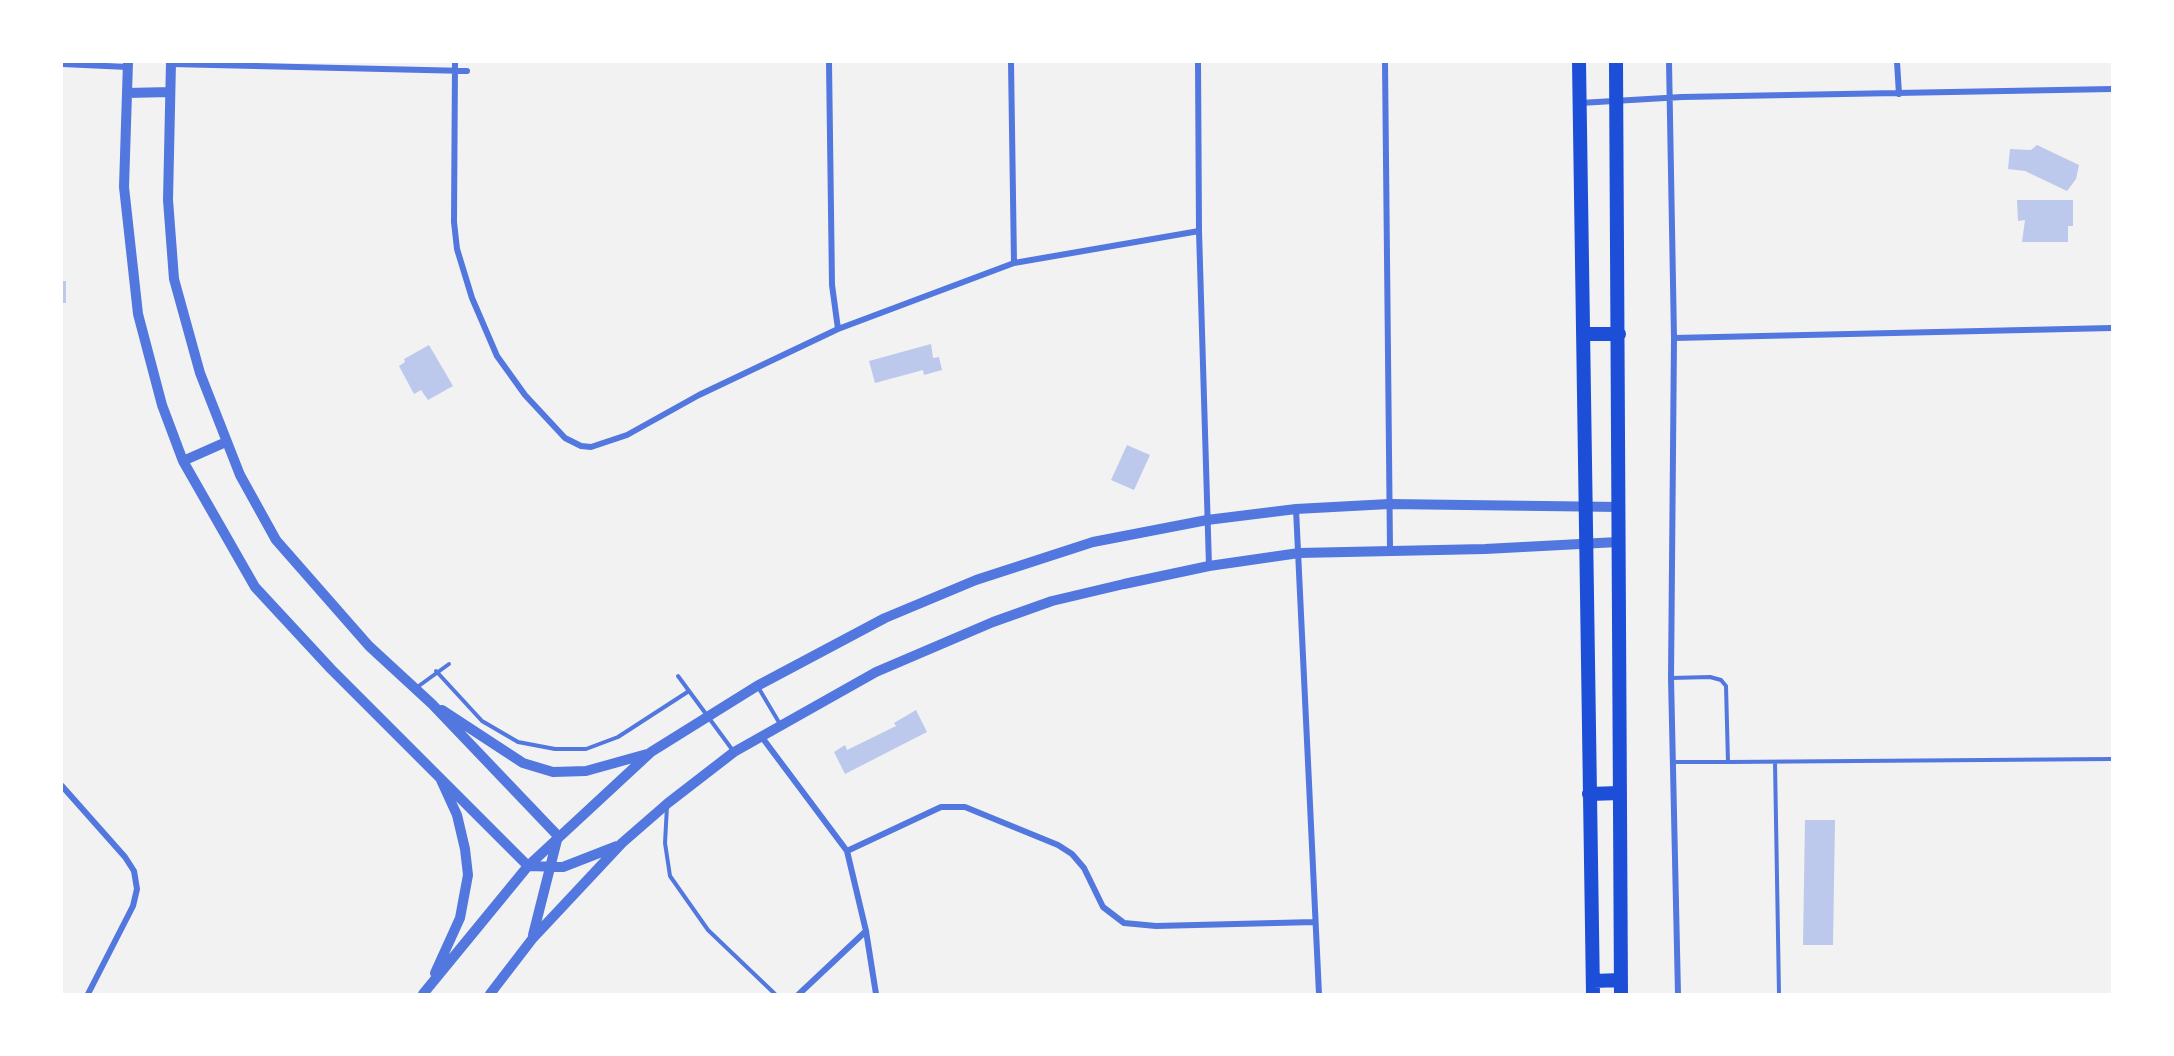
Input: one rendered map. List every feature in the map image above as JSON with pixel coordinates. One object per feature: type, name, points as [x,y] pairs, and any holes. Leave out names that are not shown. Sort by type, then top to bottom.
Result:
[{"type":"highway","points":[[1579,62],[1593,988],[1621,980]]},
{"type":"highway","points":[[1616,62],[1622,994]]},
{"type":"highway","points":[[1582,334],[1619,334]]},
{"type":"highway","points":[[1589,794],[1620,793]]},
{"type":"street","points":[[455,62],[454,222],[464,272],[497,356],[525,395],[565,438],[581,446],[591,447],[610,442],[699,394],[838,329],[1014,262],[1199,231]]},
{"type":"street","points":[[830,62],[832,285],[838,329]]},
{"type":"street","points":[[1011,62],[1014,262]]},
{"type":"street","points":[[1198,62],[1199,231],[1209,566]]},
{"type":"street","points":[[1385,62],[1390,549]]},
{"type":"street","points":[[1670,62],[1674,338],[1671,678],[1678,994]]},
{"type":"street","points":[[1897,62],[1899,94]]},
{"type":"street","points":[[467,71],[171,63],[168,200],[174,279],[200,373],[226,442],[240,475],[276,540],[369,646],[432,704],[558,836]]},
{"type":"street","points":[[62,64],[128,64],[124,187],[138,314],[162,405],[183,461],[255,587],[331,669],[437,772],[528,866],[552,868],[580,862],[622,843]]},
{"type":"street","points":[[1580,103],[1617,99],[2112,89]]},
{"type":"street","points":[[127,93],[170,92]]},
{"type":"street","points":[[1674,338],[2112,328]]},
{"type":"street","points":[[183,461],[226,442]]},
{"type":"street","points":[[425,991],[528,866],[651,752],[757,686],[885,618],[976,580],[1093,542],[1207,520],[1296,509],[1389,504],[1619,507]]},
{"type":"street","points":[[1296,509],[1319,994]]},
{"type":"street","points":[[490,994],[532,938],[622,843],[668,803],[734,752],[780,724],[876,672],[993,622],[1052,601],[1209,566],[1299,553],[1390,549],[1485,549],[1618,542]]},
{"type":"street","points":[[432,704],[523,763],[553,772],[586,771],[651,752]]},
{"type":"street","points":[[761,736],[847,851],[866,931],[876,994]]},
{"type":"street","points":[[425,991],[460,918],[468,875],[457,815],[437,772]]},
{"type":"street","points":[[62,786],[125,857],[134,871],[137,889],[133,906],[88,994]]},
{"type":"street","points":[[847,851],[941,807],[965,807],[1048,841],[1072,854],[1084,868],[1103,906],[1113,917],[1124,923],[1156,926],[1314,922]]},
{"type":"street","points":[[532,938],[552,868],[558,836]]},
{"type":"street","points":[[799,994],[866,931]]},
{"type":"lane","points":[[415,689],[436,671],[449,664]]},
{"type":"lane","points":[[436,671],[482,721],[518,742],[555,749],[586,749],[618,738],[689,691]]},
{"type":"lane","points":[[678,676],[734,752]]},
{"type":"lane","points":[[1671,678],[1710,677],[1721,680],[1726,686],[1728,762]]},
{"type":"lane","points":[[757,686],[780,724]]},
{"type":"lane","points":[[1674,762],[2112,759]]},
{"type":"lane","points":[[1775,762],[1779,994]]},
{"type":"lane","points":[[668,803],[665,843],[670,876],[708,930],[775,994]]},
{"type":"building","points":[[2037,145],[2079,165],[2076,179],[2067,191],[2025,171],[2008,169],[2010,149],[2031,150]]},
{"type":"building","points":[[2017,200],[2073,200],[2073,226],[2068,226],[2068,242],[2022,242],[2025,220],[2018,221]]},
{"type":"building","points":[[62,281],[66,281],[66,303],[62,303]]},
{"type":"building","points":[[931,344],[933,358],[939,357],[942,370],[924,375],[923,370],[875,383],[869,361]]},
{"type":"building","points":[[429,345],[453,386],[428,400],[421,390],[414,394],[399,366],[405,362],[404,359]]},
{"type":"building","points":[[1127,445],[1150,455],[1134,490],[1111,480]]},
{"type":"building","points":[[916,710],[927,732],[845,774],[834,752],[845,745],[847,750],[896,726],[894,723]]},
{"type":"building","points":[[1805,820],[1835,820],[1833,945],[1803,945]]}]
